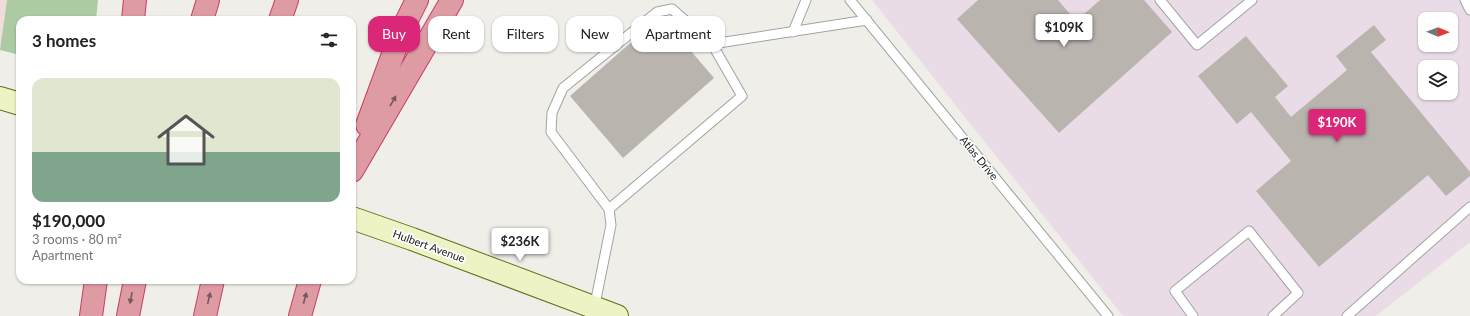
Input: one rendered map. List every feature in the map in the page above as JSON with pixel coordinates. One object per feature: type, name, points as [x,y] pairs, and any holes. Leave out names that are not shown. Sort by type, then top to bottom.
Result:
[{"type":"highway","points":[[133,16],[135,0]]},
{"type":"highway","points":[[203,16],[208,0]]},
{"type":"highway","points":[[281,16],[287,0]]},
{"type":"highway","points":[[356,153],[402,30],[416,0]]},
{"type":"highway","points":[[356,164],[452,0]]},
{"type":"highway","points":[[91,316],[95,284]]},
{"type":"highway","points":[[128,316],[134,284]]},
{"type":"highway","points":[[205,316],[212,284]]},
{"type":"highway","points":[[300,316],[309,284]]},
{"type":"main road","points":[[0,98],[16,103]]},
{"type":"main road","name":"Hulbert Avenue","points":[[356,219],[412,239],[593,312],[617,316]]},
{"type":"lane","points":[[792,32],[806,0]]},
{"type":"lane","name":"Atlas Drive","points":[[850,0],[1108,316]]},
{"type":"lane","points":[[1160,0],[1197,45],[1252,0]]},
{"type":"lane","points":[[1465,0],[1470,10]]},
{"type":"lane","points":[[652,16],[657,12],[672,9],[680,16]]},
{"type":"lane","points":[[725,42],[867,20]]},
{"type":"lane","points":[[593,312],[611,225],[608,209],[551,132],[552,113],[563,88],[631,33]]},
{"type":"lane","points":[[608,209],[742,96],[717,52]]},
{"type":"lane","points":[[1347,316],[1470,207]]},
{"type":"lane","points":[[1193,316],[1175,291],[1249,231],[1298,293],[1273,316]]},
{"type":"shaded area","points":[[0,0],[7,0],[0,53]]},
{"type":"shaded area","points":[[872,0],[1470,0],[1470,242],[1376,316],[1123,316]]},
{"type":"green space","points":[[7,0],[98,0],[96,16],[16,16],[16,54],[0,50]]},
{"type":"building","points":[[978,0],[1058,0],[1076,21],[1100,0],[1144,0],[1172,32],[1059,133],[957,19]]},
{"type":"building","points":[[1374,25],[1386,40],[1371,52],[1470,172],[1470,176],[1446,196],[1428,175],[1319,267],[1256,191],[1291,161],[1251,112],[1237,124],[1198,76],[1246,36],[1288,86],[1275,97],[1291,117],[1347,70],[1336,56]]},
{"type":"building","points":[[631,42],[631,52],[692,52],[714,78],[623,158],[570,96],[620,52],[623,52],[623,49]]}]
